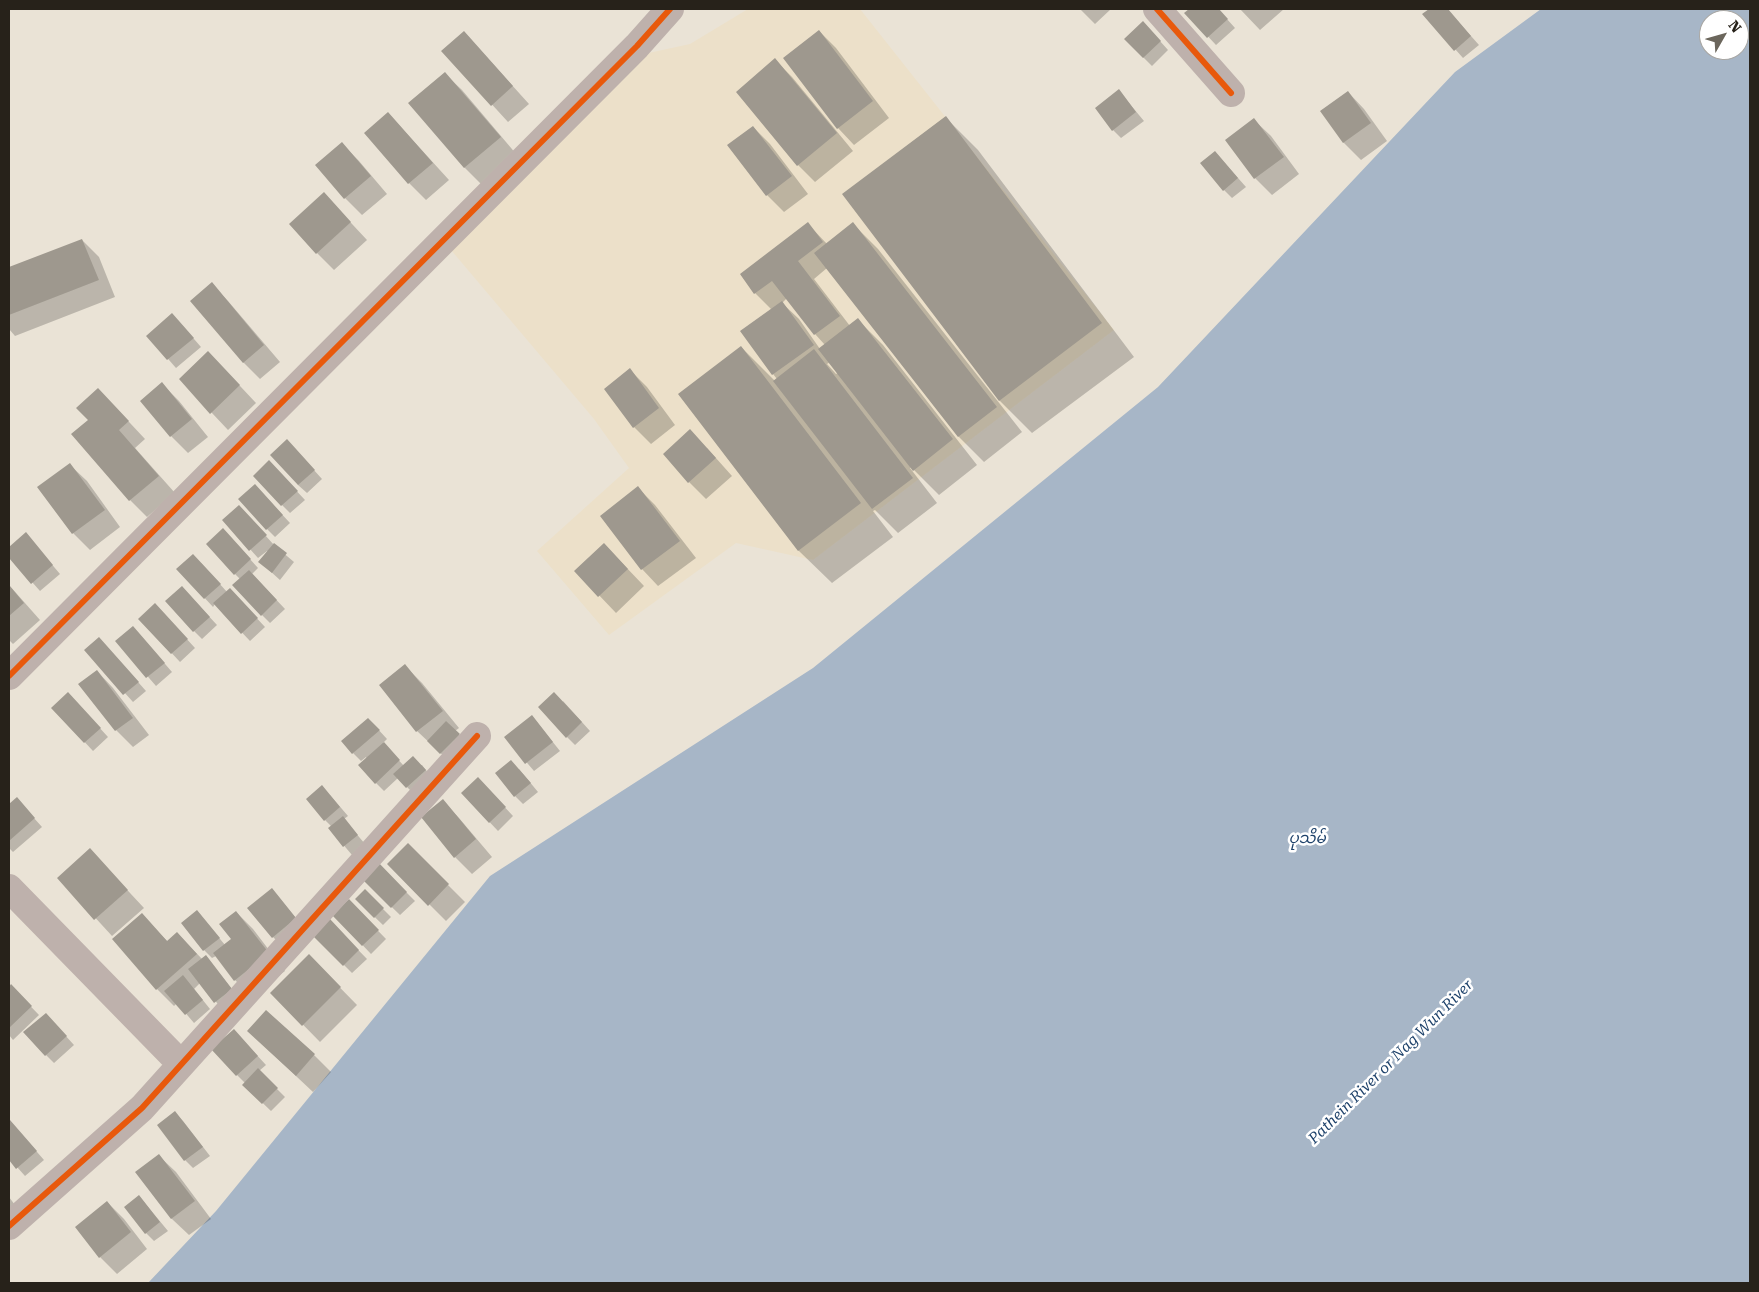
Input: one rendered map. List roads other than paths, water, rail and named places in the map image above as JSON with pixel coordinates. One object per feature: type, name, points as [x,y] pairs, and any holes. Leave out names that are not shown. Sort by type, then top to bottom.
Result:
[{"type":"street","points":[[9,676],[630,53],[670,9]]},
{"type":"street","points":[[1157,9],[1231,93]]},
{"type":"street","points":[[9,1226],[142,1108],[477,736]]},
{"type":"street","points":[[9,888],[181,1064]]},
{"type":"water","name":"ပုသိမ်","points":[[1541,9],[1750,9],[1750,1283],[148,1283],[216,1211],[490,876],[813,668],[1158,387],[1455,72]]},
{"type":"water label","name":"Pathein River or Nag Wun River","points":[[1391,1062]]}]
